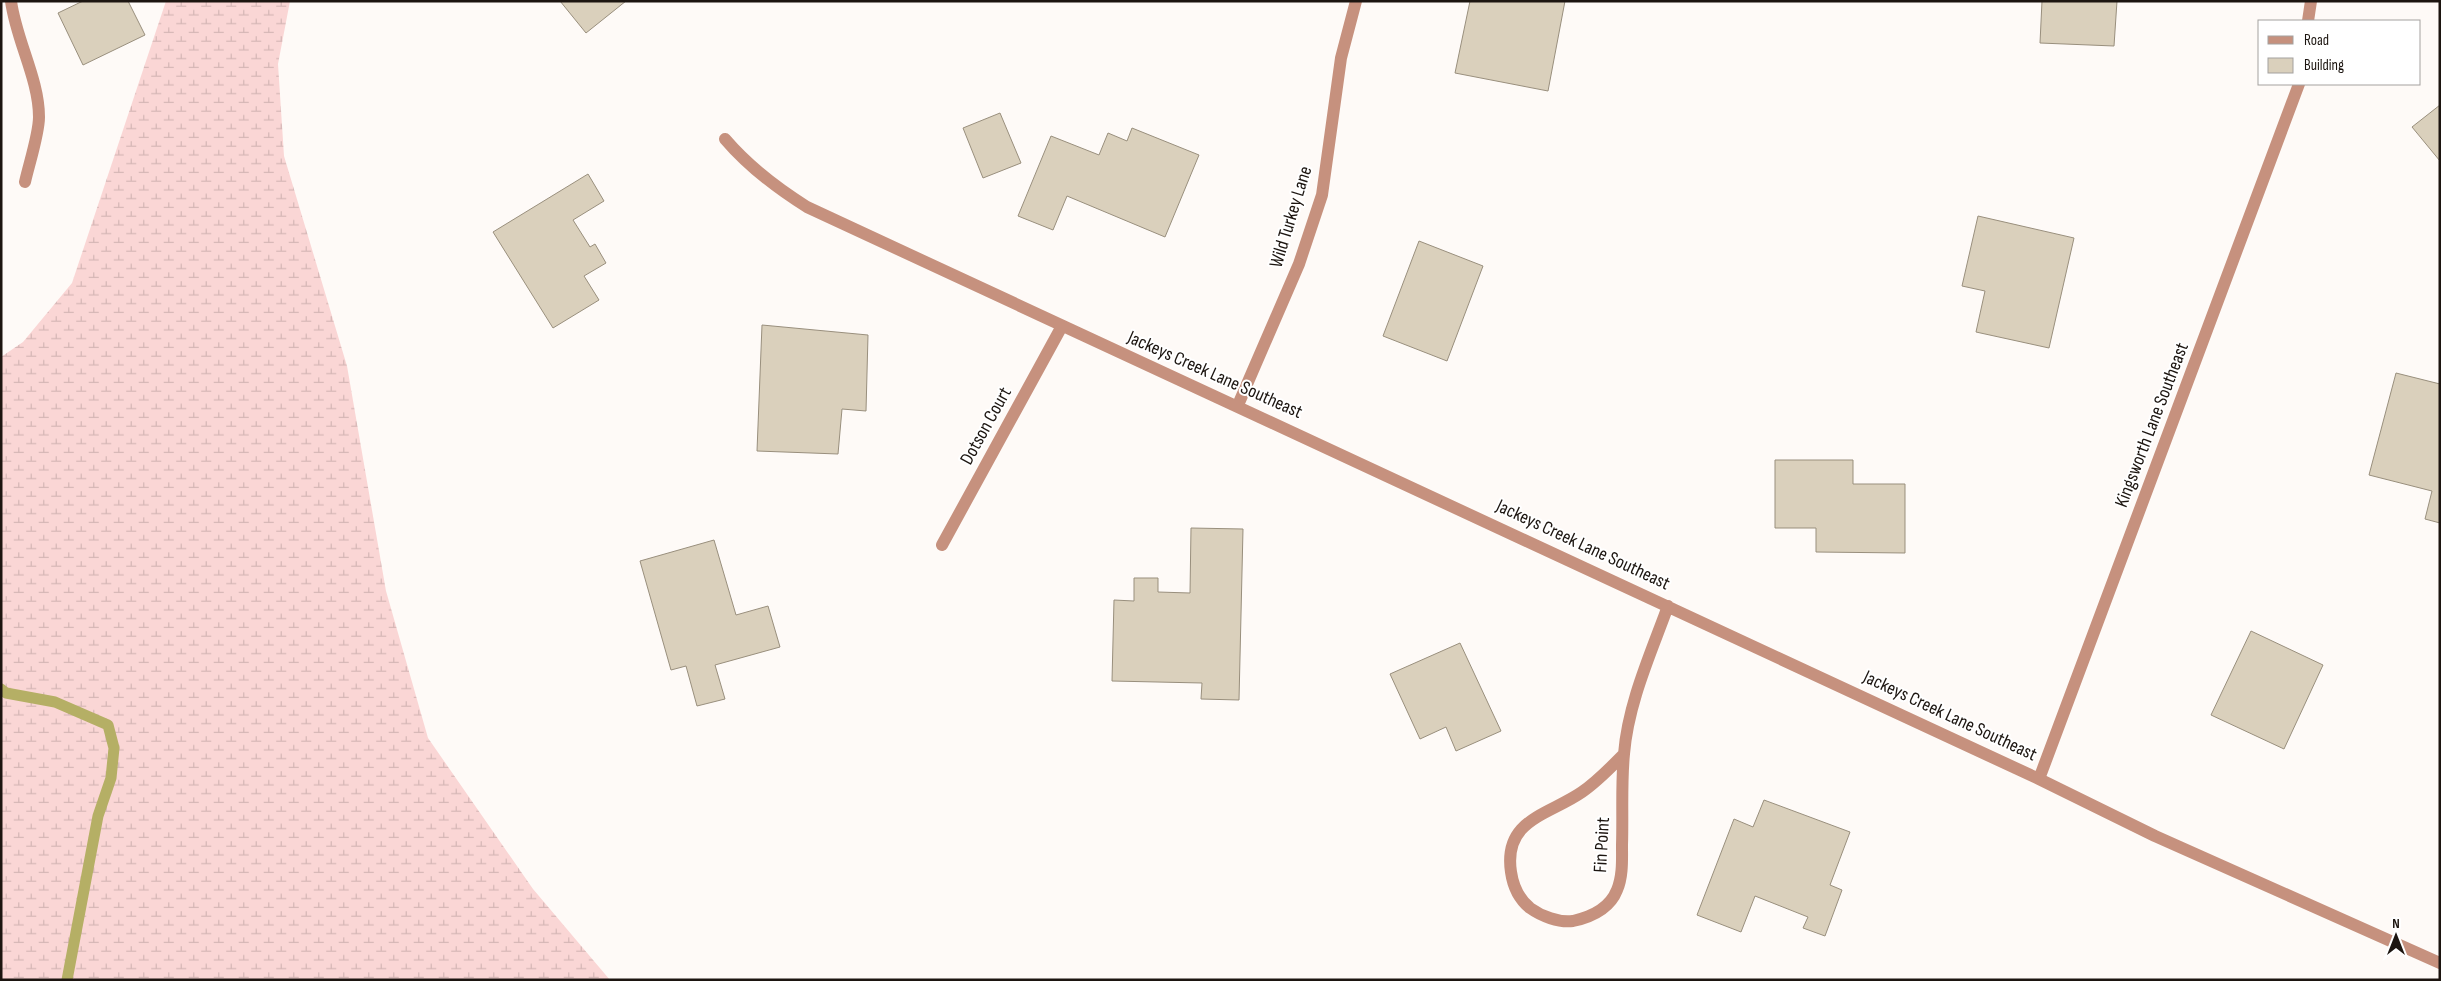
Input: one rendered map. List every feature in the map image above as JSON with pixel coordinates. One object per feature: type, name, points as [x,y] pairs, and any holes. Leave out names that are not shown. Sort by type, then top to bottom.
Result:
[{"type":"street","points":[[11,1],[14,23],[32,76],[39,118],[25,182]]},
{"type":"street","name":"Wild Turkey Lane","points":[[1238,405],[1299,264],[1322,195],[1341,58],[1356,1]]},
{"type":"street","points":[[2308,20],[2311,1]]},
{"type":"street","name":"Kingsworth Lane Southeast","points":[[2039,779],[2299,85]]},
{"type":"street","name":"Jackeys Creek Lane Southeast","points":[[725,139],[746,164],[775,187],[807,207],[1062,326],[1238,405],[2039,779],[2155,836],[2440,963]]},
{"type":"street","name":"Dotson Court","points":[[942,545],[1062,326]]},
{"type":"street","name":"Fin Point","points":[[1624,754],[1598,781],[1581,793],[1541,813],[1518,832],[1512,848],[1510,864],[1512,880],[1525,904],[1537,913],[1569,921],[1585,918],[1598,912],[1617,890],[1622,861],[1624,754],[1632,709],[1668,606]]},
{"type":"green space","points":[[166,1],[290,1],[278,64],[284,156],[347,366],[386,591],[428,738],[533,889],[610,980],[1,980],[1,357],[23,342],[72,283]]},
{"type":"building","points":[[83,1],[128,1],[145,35],[83,65],[58,13]]},
{"type":"building","points":[[560,1],[626,1],[586,33]]},
{"type":"building","points":[[1470,1],[1565,1],[1548,91],[1455,73]]},
{"type":"building","points":[[2042,1],[2117,1],[2114,46],[2040,43]]},
{"type":"building","points":[[2440,105],[2440,161],[2412,127]]},
{"type":"building","points":[[1000,113],[1021,163],[983,178],[963,128]]},
{"type":"building","points":[[1132,128],[1199,155],[1165,237],[1067,196],[1053,230],[1018,216],[1051,136],[1099,155],[1108,133],[1127,141]]},
{"type":"building","points":[[588,174],[604,201],[573,220],[590,247],[595,244],[606,263],[584,276],[599,300],[553,328],[493,232]]},
{"type":"building","points":[[1978,216],[2074,238],[2049,348],[1976,332],[1985,291],[1962,286]]},
{"type":"building","points":[[1419,241],[1483,266],[1447,361],[1383,336]]},
{"type":"building","points":[[762,325],[868,335],[866,411],[842,409],[838,454],[757,451]]},
{"type":"building","points":[[2396,373],[2440,384],[2440,523],[2425,519],[2432,491],[2369,475]]},
{"type":"building","points":[[1775,460],[1853,460],[1853,484],[1905,484],[1905,553],[1816,552],[1816,528],[1775,528]]},
{"type":"building","points":[[1191,528],[1243,529],[1239,700],[1201,699],[1202,683],[1112,681],[1114,600],[1134,601],[1134,578],[1158,578],[1158,592],[1190,593]]},
{"type":"building","points":[[714,540],[736,615],[768,606],[780,647],[715,665],[725,699],[697,706],[686,666],[671,670],[640,561]]},
{"type":"building","points":[[2251,631],[2323,665],[2284,749],[2211,715]]},
{"type":"building","points":[[1460,643],[1501,731],[1456,751],[1446,727],[1420,739],[1390,674]]},
{"type":"building","points":[[1764,800],[1850,832],[1830,885],[1842,890],[1825,936],[1803,928],[1808,917],[1755,896],[1741,932],[1697,915],[1734,819],[1753,827]]},
{"type":"waterway","points":[[1,689],[6,693],[55,702],[108,725],[114,748],[111,778],[98,816],[67,980]]}]
